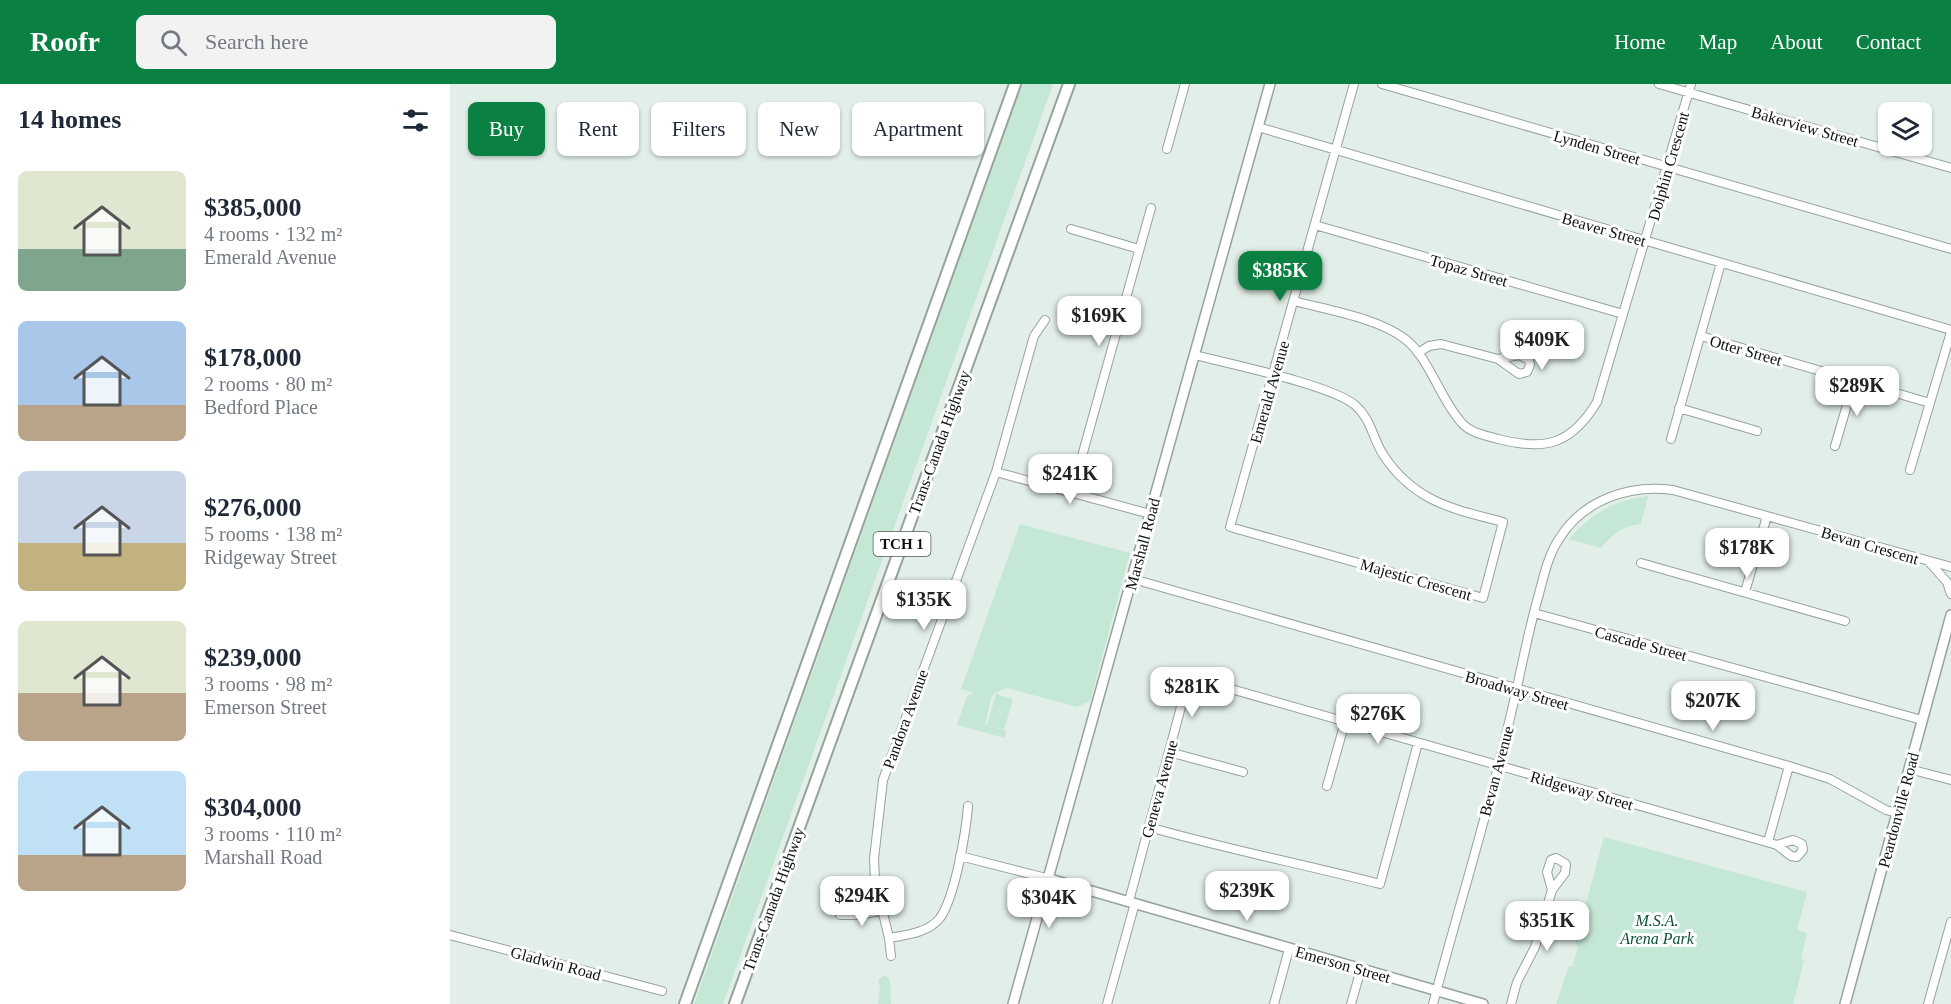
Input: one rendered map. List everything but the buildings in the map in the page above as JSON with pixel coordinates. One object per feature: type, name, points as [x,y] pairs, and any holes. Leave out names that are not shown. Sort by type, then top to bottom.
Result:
[{"type":"highway","name":"TCH 1","points":[[685,1004],[1016,84]]},
{"type":"highway","name":"Trans-Canada Highway","points":[[735,1004],[1069,84]]},
{"type":"main road","name":"Marshall Road","points":[[1013,1004],[1050,879],[1270,84]]},
{"type":"main road","name":"Peardonville Road","points":[[1845,1004],[1922,720],[1950,628],[1951,615]]},
{"type":"main road","name":"Emerson Street","points":[[1050,879],[1483,1004]]},
{"type":"street","points":[[1167,148],[1185,84]]},
{"type":"street","name":"Emerald Avenue","points":[[1230,527],[1274,377],[1354,84]]},
{"type":"street","name":"Lynden Street","points":[[1382,84],[1951,249]]},
{"type":"street","name":"Bakerview Street","points":[[1659,84],[1951,168]]},
{"type":"street","name":"Dolphin Crescent","points":[[1294,301],[1388,328],[1407,340],[1418,353],[1449,405],[1468,429],[1520,445],[1546,445],[1570,436],[1586,421],[1597,402],[1691,84]]},
{"type":"street","name":"Beaver Street","points":[[1258,127],[1951,331]]},
{"type":"street","points":[[1071,492],[1151,208]]},
{"type":"street","name":"Topaz Street","points":[[1315,225],[1623,314]]},
{"type":"street","points":[[1071,229],[1139,249]]},
{"type":"street","points":[[1671,439],[1721,264]]},
{"type":"street","name":"Pandora Avenue","points":[[891,956],[875,880],[874,859],[883,780],[996,472],[1034,336],[1045,320]]},
{"type":"street","points":[[1910,470],[1951,331]]},
{"type":"street","name":"Otter Street","points":[[1701,336],[1930,403]]},
{"type":"street","points":[[1418,353],[1429,346],[1441,344],[1498,359]]},
{"type":"street","name":"Majestic Crescent","points":[[1195,355],[1337,394],[1354,404],[1369,420],[1382,453],[1396,472],[1417,492],[1444,507],[1503,522],[1483,598],[1230,527]]},
{"type":"street","points":[[1835,446],[1854,381]]},
{"type":"street","points":[[1679,408],[1757,431]]},
{"type":"street","points":[[996,472],[1150,514]]},
{"type":"street","name":"Bevan Crescent","points":[[1559,539],[1588,508],[1607,498],[1639,489],[1673,490],[1951,567]]},
{"type":"street","points":[[1746,592],[1767,516]]},
{"type":"street","name":"Bevan Avenue","points":[[1433,1004],[1498,766],[1548,560],[1559,539]]},
{"type":"street","points":[[1926,560],[1942,576],[1951,594]]},
{"type":"street","points":[[1641,563],[1845,621]]},
{"type":"street","name":"Broadway Street","points":[[1133,579],[1789,766],[1830,779],[1886,810],[1897,813]]},
{"type":"street","name":"Cascade Street","points":[[1534,613],[1922,720]]},
{"type":"street","name":"Ridgeway Street","points":[[1189,677],[1778,845]]},
{"type":"street","name":"Geneva Avenue","points":[[1107,1004],[1149,827],[1189,677]]},
{"type":"street","points":[[1327,786],[1345,722]]},
{"type":"street","points":[[1149,827],[1231,850],[1307,865],[1380,884],[1418,743]]},
{"type":"street","points":[[1169,752],[1243,772]]},
{"type":"street","points":[[1768,842],[1789,766]]},
{"type":"street","points":[[1909,769],[1951,780]]},
{"type":"street","points":[[889,938],[927,928],[939,918],[947,901],[960,856],[968,806]]},
{"type":"street","name":"Emerson Street","points":[[960,856],[1050,879]]},
{"type":"street","points":[[1511,1004],[1522,970],[1535,947],[1552,890]]},
{"type":"street","points":[[840,915],[860,915],[882,910]]},
{"type":"street","points":[[1928,1004],[1951,922]]},
{"type":"street","name":"Gladwin Road","points":[[450,935],[662,991]]},
{"type":"street","points":[[1274,1004],[1289,949]]},
{"type":"street","points":[[1351,1004],[1361,969]]},
{"type":"green space","points":[[1022,84],[1053,84],[723,1004],[694,1004]]},
{"type":"green space","points":[[1648,496],[1641,524],[1618,532],[1601,548],[1569,539],[1586,522],[1604,510],[1624,501]]},
{"type":"green space","points":[[1020,524],[1130,553],[1090,701],[1077,707],[1007,688],[995,693],[991,699],[985,725],[1006,731],[1005,738],[957,725],[967,696],[974,693],[961,689]]},
{"type":"green space","points":[[996,694],[1013,699],[1004,730],[987,725]]},
{"type":"green space","name":"M.S.A. Arena Park","points":[[1604,837],[1807,892],[1797,930],[1807,933],[1801,959],[1804,961],[1793,1004],[1556,1004],[1569,966],[1573,966],[1578,945],[1575,944]]},
{"type":"green space","points":[[885,975],[890,980],[891,1004],[878,1004],[880,987],[878,980]]}]
